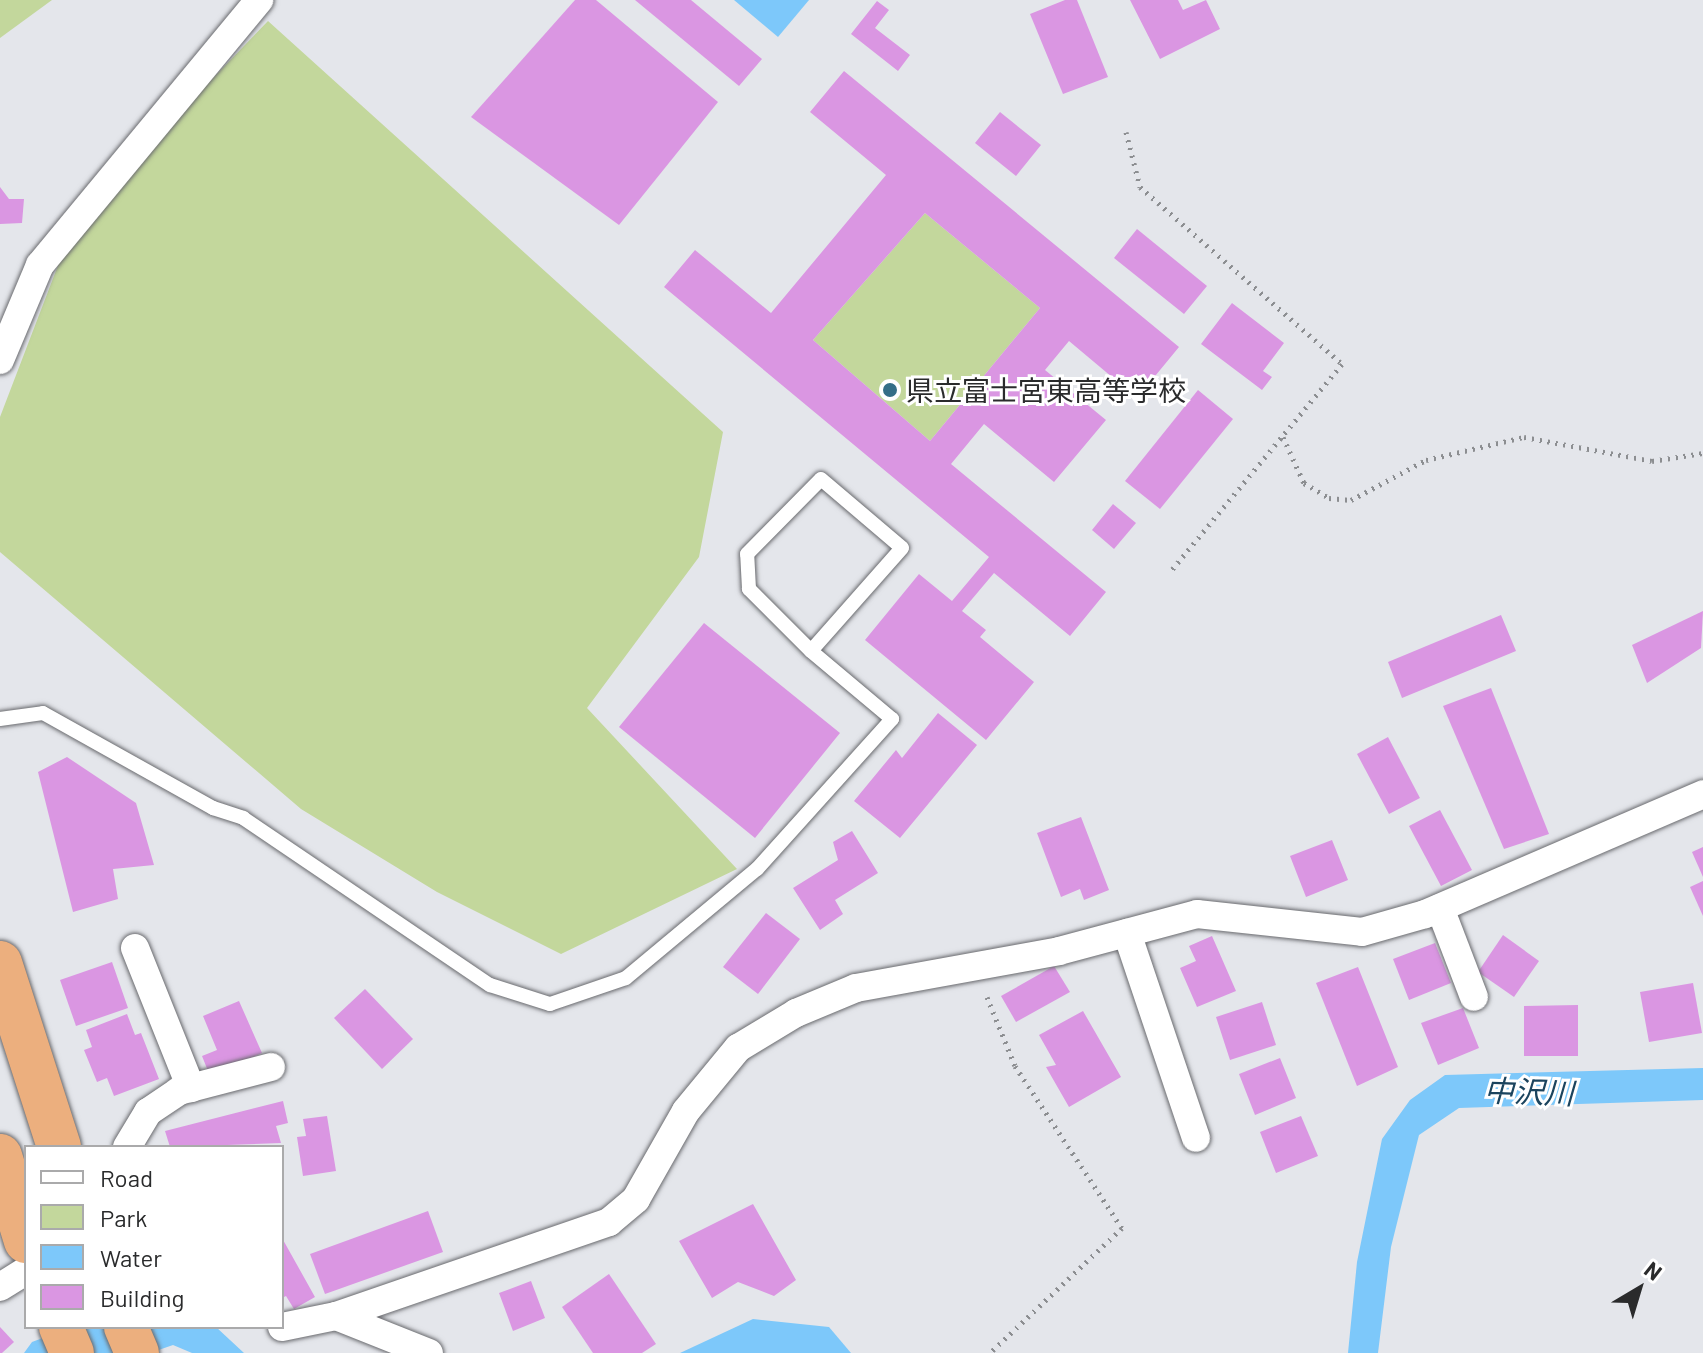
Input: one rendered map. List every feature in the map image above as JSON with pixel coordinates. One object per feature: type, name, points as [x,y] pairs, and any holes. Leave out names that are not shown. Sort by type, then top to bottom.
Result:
[{"type":"highway","points":[[0,963],[58,1145]]},
{"type":"highway","points":[[0,1156],[24,1234]]},
{"type":"highway","points":[[62,1329],[72,1353]]},
{"type":"highway","points":[[127,1329],[137,1353]]},
{"type":"street","points":[[0,360],[40,265],[259,0]]},
{"type":"street","points":[[284,1327],[336,1316],[609,1222],[636,1199],[686,1111],[738,1048],[796,1013],[856,988],[1127,933],[1197,914],[1362,932],[1440,908],[1703,794]]},
{"type":"street","points":[[1440,908],[1474,997]]},
{"type":"street","points":[[1127,933],[1196,1138]]},
{"type":"street","points":[[135,948],[191,1088]]},
{"type":"street","points":[[128,1145],[148,1112],[191,1088],[271,1067]]},
{"type":"street","points":[[0,1287],[24,1272]]},
{"type":"street","points":[[336,1316],[429,1353]]},
{"type":"lane","points":[[0,719],[43,713],[213,808],[243,818],[490,985],[550,1004],[626,978],[745,879],[892,719],[811,651],[749,589],[747,554],[821,479],[902,548],[811,651]]},
{"type":"path","points":[[1126,132],[1140,187],[1342,364],[1169,573]]},
{"type":"path","points":[[1283,437],[1304,483],[1329,498],[1351,500],[1426,460],[1524,437],[1652,461],[1703,453]]},
{"type":"path","points":[[974,966],[1015,1066],[1122,1228],[990,1353]]},
{"type":"green space","points":[[0,0],[52,0],[0,38]]},
{"type":"green space","points":[[268,21],[723,432],[699,557],[587,708],[737,869],[561,954],[437,892],[301,809],[0,552],[0,417],[75,221]]},
{"type":"green space","points":[[925,213],[1040,308],[930,441],[813,340]]},
{"type":"water","points":[[734,0],[809,0],[778,37]]},
{"type":"water","name":"中沢川","points":[[1703,1068],[1703,1100],[1459,1108],[1419,1135],[1391,1247],[1378,1353],[1348,1353],[1357,1262],[1382,1139],[1410,1100],[1445,1075]]},
{"type":"water","points":[[753,1319],[829,1327],[851,1353],[680,1353]]},
{"type":"water","points":[[67,1329],[218,1329],[244,1353],[192,1353],[173,1345],[150,1353],[24,1353],[32,1342]]},
{"type":"building","points":[[575,0],[596,0],[718,102],[619,225],[471,117]]},
{"type":"building","points":[[635,0],[691,0],[762,59],[739,86]]},
{"type":"building","points":[[1065,0],[1077,0],[1108,77],[1063,94],[1030,14]]},
{"type":"building","points":[[1130,0],[1178,0],[1183,10],[1206,0],[1220,29],[1160,59]]},
{"type":"building","points":[[877,1],[889,10],[875,28],[910,55],[898,71],[851,34]]},
{"type":"building","points":[[844,71],[1179,347],[1137,398],[1069,341],[1045,370],[1106,420],[1054,482],[984,424],[951,464],[1106,592],[1070,636],[994,573],[962,611],[986,630],[980,637],[1034,682],[986,740],[865,640],[919,574],[952,601],[989,557],[664,287],[695,250],[771,313],[886,175],[810,112]],"holes":[[[925,213],[1040,308],[930,441],[813,340]]]},
{"type":"building","points":[[1000,112],[1041,145],[1016,176],[975,143]]},
{"type":"building","points":[[0,187],[9,199],[24,199],[22,223],[0,224]]},
{"type":"building","points":[[1137,229],[1207,286],[1184,314],[1114,258]]},
{"type":"building","points":[[1232,303],[1284,343],[1263,371],[1272,377],[1262,390],[1201,344]]},
{"type":"building","points":[[1198,390],[1233,419],[1160,509],[1125,481]]},
{"type":"building","points":[[1113,504],[1136,523],[1114,549],[1092,530]]},
{"type":"building","points":[[1703,611],[1701,648],[1647,683],[1632,645]]},
{"type":"building","points":[[1501,615],[1516,651],[1402,698],[1388,662]]},
{"type":"building","points":[[704,623],[840,733],[755,838],[619,727]]},
{"type":"building","points":[[1491,688],[1549,834],[1504,849],[1443,706]]},
{"type":"building","points":[[938,713],[977,745],[900,838],[854,801],[896,750],[902,758]]},
{"type":"building","points":[[1388,737],[1420,798],[1389,814],[1357,754]]},
{"type":"building","points":[[67,757],[136,803],[154,865],[113,869],[118,899],[73,912],[38,772]]},
{"type":"building","points":[[1440,810],[1472,870],[1441,886],[1409,826]]},
{"type":"building","points":[[1081,817],[1109,890],[1084,900],[1080,889],[1061,897],[1037,833]]},
{"type":"building","points":[[852,831],[878,873],[835,900],[843,914],[820,930],[793,888],[838,860],[833,842]]},
{"type":"building","points":[[1332,840],[1348,880],[1306,897],[1290,856]]},
{"type":"building","points":[[1703,847],[1703,877],[1692,852]]},
{"type":"building","points":[[1703,881],[1703,916],[1690,887]]},
{"type":"building","points":[[766,913],[800,939],[758,994],[723,967]]},
{"type":"building","points":[[1503,935],[1539,961],[1514,997],[1478,972]]},
{"type":"building","points":[[1212,936],[1236,991],[1197,1007],[1180,968],[1196,961],[1189,946]]},
{"type":"building","points":[[1435,943],[1451,983],[1409,1000],[1393,959]]},
{"type":"building","points":[[112,962],[128,1008],[76,1026],[60,980]]},
{"type":"building","points":[[1054,966],[1070,992],[1016,1022],[1001,996]]},
{"type":"building","points":[[1358,967],[1398,1067],[1357,1086],[1316,983]]},
{"type":"building","points":[[1693,983],[1702,1033],[1649,1042],[1640,992]]},
{"type":"building","points":[[365,989],[413,1039],[382,1069],[334,1018]]},
{"type":"building","points":[[239,1001],[262,1053],[210,1076],[202,1056],[217,1050],[203,1016]]},
{"type":"building","points":[[1262,1002],[1276,1045],[1230,1060],[1216,1017]]},
{"type":"building","points":[[1578,1005],[1578,1056],[1524,1056],[1524,1006]]},
{"type":"building","points":[[1463,1008],[1479,1048],[1438,1065],[1421,1023]]},
{"type":"building","points":[[1083,1011],[1121,1077],[1069,1107],[1046,1067],[1056,1065],[1039,1035]]},
{"type":"building","points":[[127,1014],[135,1035],[141,1033],[159,1079],[114,1096],[107,1078],[97,1082],[84,1050],[92,1047],[86,1030]]},
{"type":"building","points":[[1280,1058],[1296,1098],[1255,1115],[1239,1074]]},
{"type":"building","points":[[283,1101],[288,1123],[276,1126],[281,1143],[169,1145],[165,1131]]},
{"type":"building","points":[[327,1116],[336,1171],[303,1176],[297,1137],[306,1136],[303,1119]]},
{"type":"building","points":[[1301,1116],[1318,1156],[1276,1173],[1260,1132]]},
{"type":"building","points":[[753,1204],[796,1280],[774,1296],[738,1282],[712,1298],[679,1241]]},
{"type":"building","points":[[428,1211],[443,1252],[325,1294],[310,1254]]},
{"type":"building","points":[[284,1242],[315,1297],[294,1309],[286,1296]]},
{"type":"building","points":[[609,1274],[656,1344],[642,1353],[593,1353],[562,1307]]},
{"type":"building","points":[[531,1281],[545,1318],[513,1331],[499,1293]]},
{"type":"building","points":[[0,1327],[14,1342],[2,1353],[0,1353]]},
{"type":"place","name":"県立富士宮東高等学校","points":[[890,390]]}]
